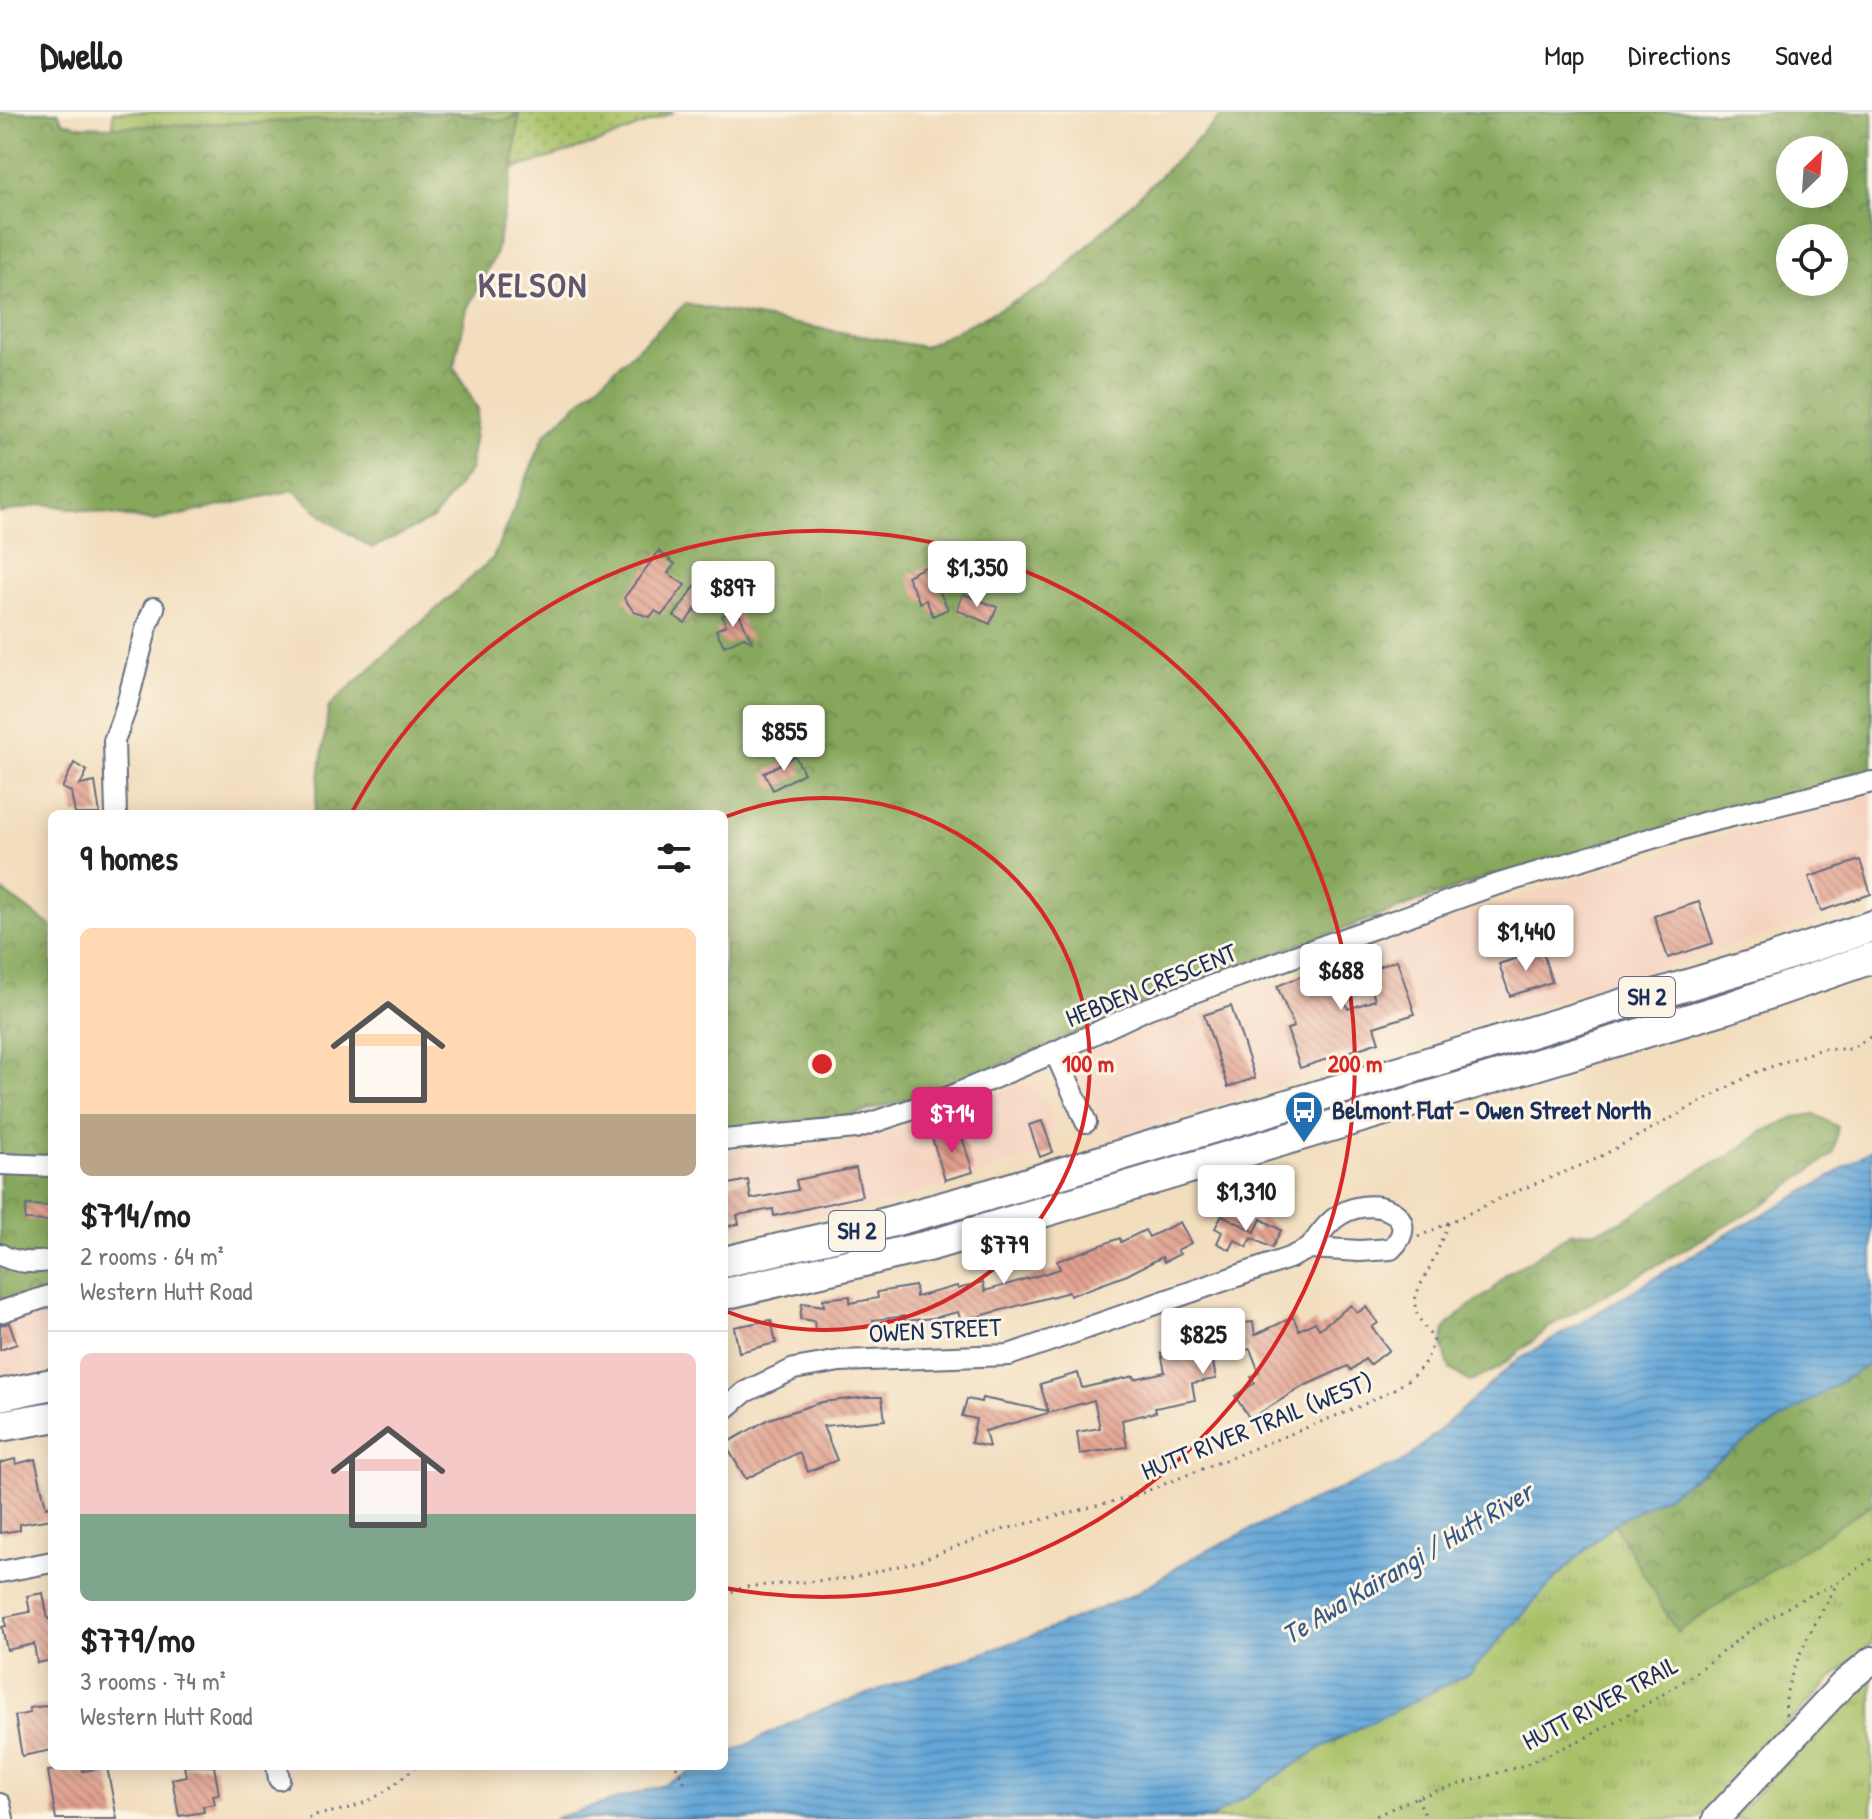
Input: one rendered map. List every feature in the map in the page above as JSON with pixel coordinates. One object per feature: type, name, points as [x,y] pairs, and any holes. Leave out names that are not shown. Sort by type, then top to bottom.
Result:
[{"type":"highway","name":"SH 2","points":[[728,1261],[864,1229],[988,1195],[1774,959],[1872,926]]},
{"type":"highway","name":"SH 2","points":[[728,1293],[947,1240],[1733,1006],[1872,958]]},
{"type":"highway","points":[[0,1395],[48,1385]]},
{"type":"highway","points":[[0,1426],[48,1418]]},
{"type":"main road","points":[[1716,1819],[1843,1684],[1872,1660]]},
{"type":"street","points":[[116,810],[114,741],[154,608]]},
{"type":"street","name":"HEBDEN CRESCENT","points":[[728,1140],[856,1128],[949,1097],[1149,1008],[1489,887],[1703,823],[1872,782]]},
{"type":"street","points":[[1055,1052],[1086,1122]]},
{"type":"street","points":[[0,1164],[48,1166]]},
{"type":"street","points":[[1364,1206],[1388,1207],[1396,1213],[1402,1227],[1397,1243],[1391,1249],[1310,1248],[1335,1218],[1364,1206]]},
{"type":"street","name":"OWEN STREET","points":[[728,1407],[745,1392],[794,1369],[840,1361],[1009,1355],[1310,1248]]},
{"type":"street","points":[[0,1254],[7,1259],[48,1261]]},
{"type":"street","points":[[0,1312],[48,1296]]},
{"type":"street","points":[[0,1572],[48,1563]]},
{"type":"street","points":[[0,1804],[3,1819]]},
{"type":"path","points":[[1397,1243],[1413,1240],[1510,1194],[1594,1160],[1754,1073],[1821,1049],[1850,1049],[1872,1036]]},
{"type":"path","name":"HUTT RIVER TRAIL (WEST)","points":[[728,1593],[745,1587],[864,1575],[918,1561],[998,1531],[1134,1496],[1356,1408],[1391,1391],[1421,1370],[1431,1354],[1433,1338],[1420,1322],[1414,1299],[1448,1223]]},
{"type":"path","name":"HUTT RIVER TRAIL","points":[[1369,1819],[1417,1797],[1524,1765],[1585,1738],[1667,1692],[1748,1632],[1796,1602],[1837,1583],[1872,1559]]},
{"type":"path","points":[[1790,1741],[1784,1707],[1790,1682],[1803,1649],[1837,1583]]},
{"type":"path","points":[[309,1819],[314,1815],[351,1810],[384,1794],[411,1770]]},
{"type":"path","points":[[678,1770],[685,1783]]},
{"type":"path","points":[[1417,1797],[1427,1819]]},
{"type":"shaded area","points":[[1872,794],[1872,902],[1121,1135],[1107,1132],[1081,1075],[1088,1053],[1228,997],[1583,876]]},
{"type":"shaded area","points":[[1024,1084],[1034,1089],[1049,1106],[1053,1124],[1052,1146],[1050,1150],[898,1200],[728,1234],[728,1153],[784,1152],[918,1124]]},
{"type":"shaded area","points":[[48,1305],[48,1371],[0,1380],[0,1321]]},
{"type":"green space","points":[[0,112],[58,112],[63,122],[113,127],[377,118],[439,112],[492,118],[519,116],[513,169],[495,256],[467,309],[454,367],[478,410],[470,470],[433,519],[372,548],[327,520],[294,490],[154,521],[43,504],[0,513]]},
{"type":"green space","points":[[113,112],[447,112],[377,118],[113,127]]},
{"type":"green space","points":[[447,112],[518,112],[509,119],[501,120]]},
{"type":"green space","points":[[519,112],[674,112],[603,141],[513,169]]},
{"type":"green space","points":[[1226,112],[1872,112],[1872,774],[1482,879],[1152,998],[1060,1041],[943,1089],[853,1115],[728,1128],[728,810],[315,810],[329,706],[493,558],[545,434],[685,304],[924,347],[1048,284]]},
{"type":"green space","points":[[0,889],[48,924],[48,1293],[0,1308]]},
{"type":"green space","points":[[1815,1114],[1838,1127],[1833,1154],[1767,1202],[1554,1324],[1499,1368],[1470,1382],[1450,1369],[1442,1345],[1445,1328],[1465,1309],[1492,1291],[1506,1274],[1570,1233],[1595,1231],[1623,1221],[1702,1169],[1728,1157],[1762,1132],[1795,1117]]},
{"type":"green space","points":[[1872,1362],[1872,1504],[1677,1633],[1614,1523],[1668,1495]]},
{"type":"green space","points":[[1872,1504],[1872,1643],[1832,1678],[1697,1819],[1210,1819],[1324,1746],[1555,1579],[1614,1523],[1677,1632]]},
{"type":"green space","points":[[1872,1675],[1872,1819],[1732,1819],[1848,1697]]},
{"type":"water","name":"Te Awa Kairangi / Hutt River","points":[[1872,1149],[1872,1362],[1668,1495],[1614,1523],[1555,1579],[1470,1673],[1324,1746],[1210,1819],[552,1819],[664,1785],[695,1770],[728,1770],[728,1754],[805,1716],[1045,1631],[1135,1594],[1192,1558],[1406,1460],[1515,1362],[1736,1229],[1822,1182]]},
{"type":"building","points":[[659,551],[675,564],[668,573],[685,585],[662,615],[655,611],[650,617],[634,612],[624,598]]},
{"type":"building","points":[[710,565],[722,573],[685,623],[674,616]]},
{"type":"building","points":[[927,566],[948,609],[933,616],[926,600],[920,603],[907,576]]},
{"type":"building","points":[[963,594],[997,607],[990,624],[957,610]]},
{"type":"building","points":[[737,609],[752,642],[744,637],[724,646],[716,630],[726,625],[722,616]]},
{"type":"building","points":[[795,756],[804,773],[773,790],[764,773]]},
{"type":"building","points":[[74,763],[87,771],[80,785],[95,782],[99,810],[74,810],[71,792],[62,788]]},
{"type":"building","points":[[1860,860],[1871,894],[1821,911],[1809,877]]},
{"type":"building","points":[[1699,902],[1713,943],[1668,958],[1654,916]]},
{"type":"building","points":[[1542,950],[1552,982],[1510,996],[1499,964]]},
{"type":"building","points":[[1397,960],[1415,1014],[1374,1027],[1379,1042],[1300,1068],[1287,1029],[1294,1027],[1277,986],[1329,965],[1348,1009],[1375,1000],[1366,971]]},
{"type":"building","points":[[1231,1006],[1255,1078],[1228,1087],[1204,1015]]},
{"type":"building","points":[[1042,1121],[1053,1152],[1040,1157],[1029,1125]]},
{"type":"building","points":[[960,1130],[973,1172],[945,1180],[932,1138]]},
{"type":"building","points":[[856,1168],[862,1196],[774,1216],[773,1209],[737,1215],[739,1224],[728,1226],[728,1184],[748,1180],[751,1199],[798,1190],[796,1180]]},
{"type":"building","points":[[26,1205],[48,1206],[48,1221],[25,1220]]},
{"type":"building","points":[[1222,1215],[1255,1232],[1261,1219],[1281,1230],[1272,1248],[1252,1238],[1247,1247],[1235,1240],[1230,1250],[1217,1243],[1222,1232],[1215,1228]]},
{"type":"building","points":[[1180,1222],[1191,1243],[1177,1250],[1180,1254],[1164,1262],[1162,1257],[1127,1275],[1070,1296],[1069,1292],[961,1321],[958,1312],[905,1321],[904,1316],[873,1320],[874,1326],[815,1331],[814,1321],[800,1319],[802,1303],[824,1306],[823,1299],[850,1296],[850,1303],[878,1298],[877,1292],[915,1286],[916,1297],[983,1282],[985,1291],[1060,1269],[1057,1261],[1120,1238],[1121,1242],[1145,1230],[1149,1237]]},
{"type":"building","points":[[1351,1305],[1357,1313],[1366,1307],[1378,1323],[1372,1327],[1389,1350],[1370,1365],[1365,1359],[1351,1370],[1348,1366],[1302,1387],[1250,1419],[1235,1396],[1255,1383],[1251,1377],[1259,1372],[1250,1349],[1212,1356],[1216,1379],[1192,1383],[1195,1400],[1155,1408],[1156,1412],[1122,1420],[1127,1447],[1080,1454],[1077,1432],[1100,1428],[1094,1400],[985,1431],[989,1447],[971,1443],[976,1419],[962,1416],[967,1399],[981,1402],[982,1398],[1048,1411],[1040,1384],[1078,1373],[1082,1388],[1165,1372],[1161,1353],[1198,1346],[1195,1331],[1253,1322],[1255,1335],[1293,1317],[1299,1330],[1315,1322],[1319,1329]]},
{"type":"building","points":[[771,1320],[776,1343],[739,1352],[734,1327]]},
{"type":"building","points":[[9,1323],[17,1344],[0,1350],[0,1325]]},
{"type":"building","points":[[882,1397],[885,1420],[823,1426],[837,1460],[808,1472],[799,1452],[746,1479],[728,1449],[728,1442],[769,1419],[822,1402]]},
{"type":"building","points":[[15,1459],[16,1464],[35,1459],[48,1506],[48,1520],[20,1524],[20,1530],[0,1533],[0,1463]]},
{"type":"building","points":[[43,1593],[48,1619],[48,1661],[37,1663],[34,1644],[7,1650],[2,1627],[6,1626],[5,1617],[30,1612],[27,1596]]},
{"type":"building","points":[[48,1706],[48,1751],[22,1756],[15,1716],[30,1713],[29,1708]]},
{"type":"building","points":[[108,1770],[117,1819],[56,1819],[48,1771]]},
{"type":"building","points":[[185,1770],[215,1770],[219,1794],[213,1795],[215,1804],[203,1806],[204,1812],[179,1816],[172,1779],[186,1776]]},
{"type":"place","name":"Belmont Flat - Owen Street North","points":[[1304,1144]]},
{"type":"district","name":"KELSON","points":[[533,285]]}]
